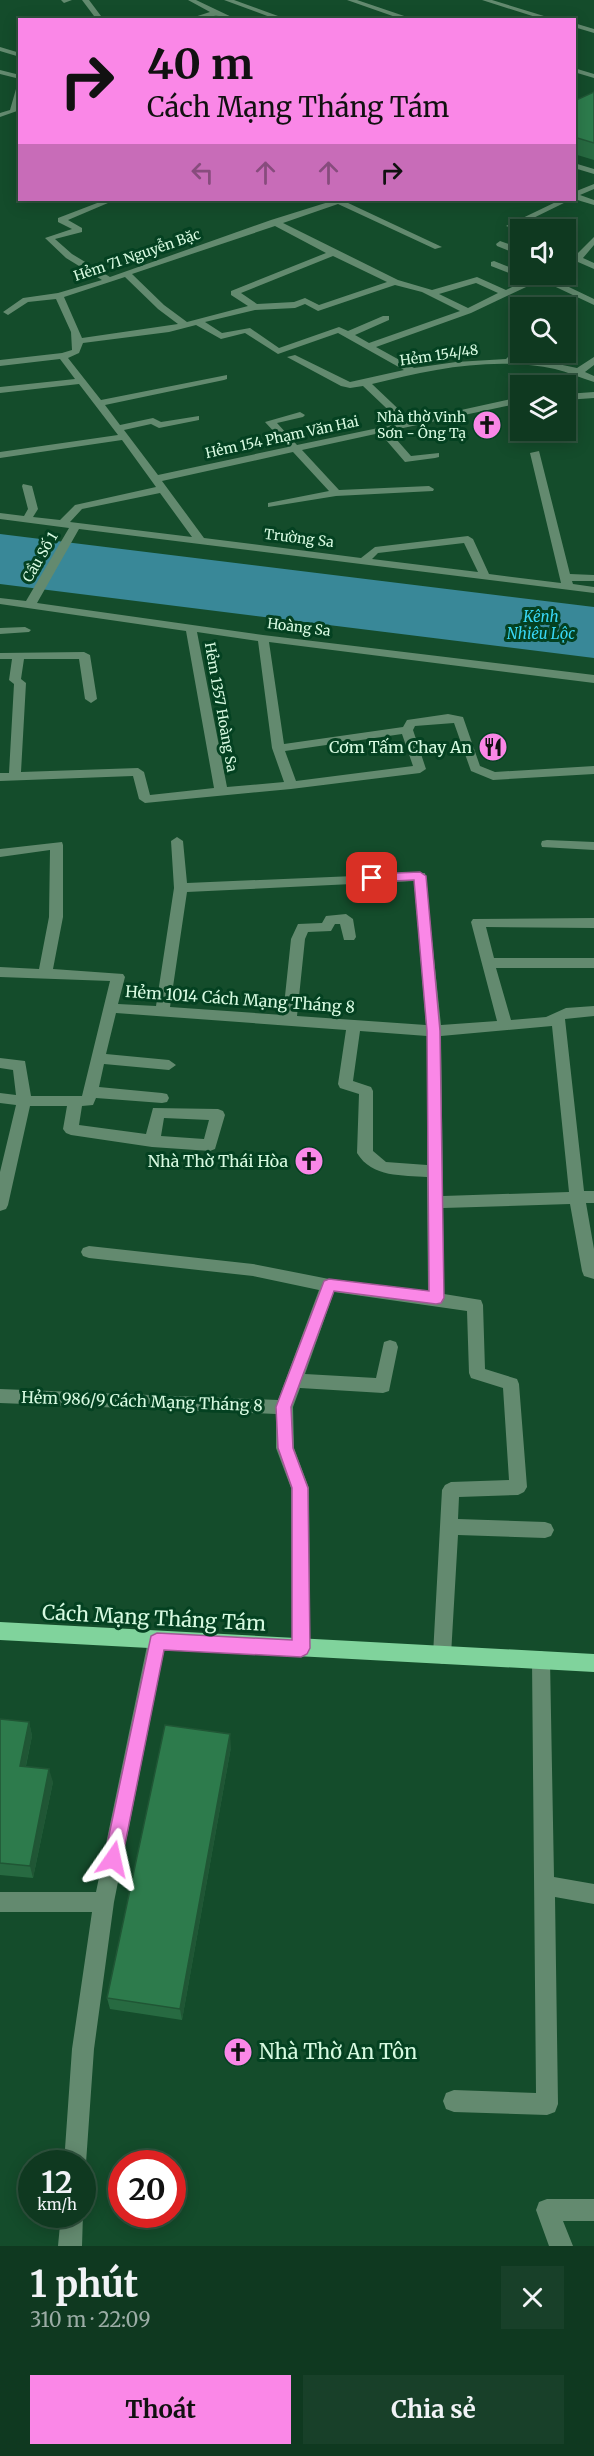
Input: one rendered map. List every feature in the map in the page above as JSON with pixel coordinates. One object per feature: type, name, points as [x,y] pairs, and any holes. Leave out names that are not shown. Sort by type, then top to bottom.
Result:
[{"type":"main road","name":"Cách Mạng Tháng Tám","points":[[0,1631],[594,1663]]},
{"type":"street","points":[[64,1],[69,0]]},
{"type":"street","points":[[85,0],[99,18]]},
{"type":"street","points":[[191,0],[216,14],[229,18]]},
{"type":"street","points":[[227,0],[280,18]]},
{"type":"street","points":[[350,0],[407,18]]},
{"type":"street","points":[[485,0],[547,18]]},
{"type":"street","points":[[197,18],[216,14]]},
{"type":"street","points":[[576,26],[594,31]]},
{"type":"street","points":[[0,49],[18,54]]},
{"type":"street","points":[[576,71],[594,76]]},
{"type":"street","points":[[0,72],[18,76]]},
{"type":"street","points":[[0,115],[12,111],[18,94]]},
{"type":"street","points":[[576,166],[594,172]]},
{"type":"street","points":[[576,195],[594,186]]},
{"type":"street","points":[[576,197],[594,203]]},
{"type":"street","points":[[108,201],[61,220],[79,230],[49,238],[69,256],[109,280]]},
{"type":"street","name":"Hẻm 71 Nguyễn Bặc","points":[[78,341],[59,296],[337,201]]},
{"type":"street","points":[[342,201],[438,246]]},
{"type":"street","points":[[525,219],[564,201]]},
{"type":"street","points":[[274,222],[333,254],[395,282],[432,293],[468,311]]},
{"type":"street","points":[[594,240],[577,259],[594,266]]},
{"type":"street","points":[[500,244],[510,248]]},
{"type":"street","points":[[255,307],[234,293],[333,254]]},
{"type":"street","points":[[494,264],[510,270]]},
{"type":"street","points":[[126,273],[141,290],[186,326]]},
{"type":"street","points":[[432,293],[477,280],[507,294]]},
{"type":"street","points":[[0,363],[62,356],[74,352],[78,341],[186,326],[255,307],[295,305],[305,301],[318,308],[395,282]]},
{"type":"street","points":[[369,346],[468,311],[526,285]]},
{"type":"street","points":[[561,285],[594,302]]},
{"type":"street","points":[[8,312],[26,300],[59,296]]},
{"type":"street","points":[[348,334],[386,318]]},
{"type":"street","points":[[198,322],[222,336],[247,330],[278,351],[339,330],[413,371]]},
{"type":"street","points":[[62,356],[125,437],[200,540]]},
{"type":"street","name":"Hẻm 154/48","points":[[292,357],[350,385],[413,371],[507,363],[549,365],[578,372],[594,379]]},
{"type":"street","points":[[507,363],[510,360]]},
{"type":"street","points":[[578,372],[594,360]]},
{"type":"street","points":[[99,403],[224,377]]},
{"type":"street","points":[[0,390],[82,381]]},
{"type":"street","points":[[364,382],[410,424]]},
{"type":"street","points":[[576,396],[594,395]]},
{"type":"street","name":"Hẻm 154 Phạm Văn Hai","points":[[155,479],[510,402]]},
{"type":"street","points":[[300,415],[270,423],[336,493]]},
{"type":"street","points":[[118,428],[153,421],[159,425],[196,418]]},
{"type":"street","points":[[383,430],[409,460],[435,454]]},
{"type":"street","points":[[0,455],[125,437]]},
{"type":"street","points":[[535,453],[567,582],[594,578]]},
{"type":"street","points":[[27,486],[33,509],[27,519]]},
{"type":"street","points":[[63,523],[79,507],[162,489]]},
{"type":"street","points":[[272,505],[336,493],[429,489]]},
{"type":"street","name":"Trường Sa","points":[[0,516],[63,523],[73,530],[200,540],[484,576],[567,582],[594,590]]},
{"type":"street","name":"Cầu Số 1","points":[[33,600],[73,530]]},
{"type":"street","points":[[364,561],[375,550],[468,539],[484,576]]},
{"type":"street","name":"Hoàng Sa","points":[[0,602],[33,600],[191,628],[594,679]]},
{"type":"street","name":"Hẻm 1357 Hoàng Sa","points":[[191,628],[220,791]]},
{"type":"street","points":[[0,631],[26,630]]},
{"type":"street","points":[[263,638],[278,748],[291,785]]},
{"type":"street","points":[[0,657],[84,655],[91,699]]},
{"type":"street","points":[[15,776],[20,684],[15,680],[18,657]]},
{"type":"street","points":[[0,777],[138,772],[145,799],[291,785],[420,769],[407,730],[411,723],[448,718],[459,720],[475,768],[493,776],[594,770]]},
{"type":"street","points":[[278,748],[407,730]]},
{"type":"street","points":[[163,1010],[181,888],[177,841]]},
{"type":"street","points":[[547,844],[594,846]]},
{"type":"street","points":[[0,853],[57,845],[56,917],[45,974]]},
{"type":"street","points":[[181,888],[420,876],[434,1031],[436,1298]]},
{"type":"street","points":[[290,1020],[298,939],[303,927],[326,928],[331,919],[346,919],[349,937]]},
{"type":"street","points":[[505,1025],[478,922],[594,923]]},
{"type":"street","points":[[488,963],[594,963]]},
{"type":"street","points":[[0,972],[118,977],[110,1008]]},
{"type":"street","name":"Hẻm 1014 Cách Mạng Tháng 8","points":[[90,1092],[110,1008],[434,1031],[548,1022],[566,1013],[594,1011]]},
{"type":"street","points":[[558,1017],[577,1198],[590,1271],[594,1273]]},
{"type":"street","points":[[354,1025],[345,1084],[366,1091],[365,1154],[382,1167],[435,1172]]},
{"type":"street","points":[[98,1058],[170,1065]]},
{"type":"street","points":[[0,1063],[20,1065],[24,1101],[0,1205]]},
{"type":"street","points":[[0,1098],[24,1101],[87,1101],[90,1092],[162,1098]]},
{"type":"street","points":[[75,1101],[71,1129],[152,1141]]},
{"type":"street","points":[[435,1202],[594,1197]]},
{"type":"street","points":[[89,1252],[253,1270],[329,1285],[475,1305],[477,1373],[511,1384],[518,1487],[451,1491],[442,1655]]},
{"type":"street","points":[[301,1648],[300,1488],[285,1448],[284,1407],[329,1285]]},
{"type":"street","points":[[293,1380],[383,1386],[390,1347]]},
{"type":"street","name":"Hẻm 986/9 Cách Mạng Tháng 8","points":[[0,1396],[284,1407]]},
{"type":"street","points":[[449,1527],[545,1530]]},
{"type":"street","points":[[76,2150],[83,2049],[104,1902],[157,1641]]},
{"type":"street","points":[[454,2101],[547,2104],[541,1660]]},
{"type":"street","points":[[543,1885],[594,1894]]},
{"type":"street","points":[[0,1902],[104,1902]]},
{"type":"street","points":[[561,2246],[547,2210],[594,2210]]},
{"type":"street","points":[[62,2246],[70,2246],[71,2228]]},
{"type":"water","name":"Kênh Nhiêu Lộc","points":[[0,534],[594,607],[594,658],[0,584]]},
{"type":"building","points":[[594,92],[594,143],[576,138],[576,100]]},
{"type":"building","points":[[0,1719],[29,1722],[20,1766],[49,1769],[30,1866],[0,1863]]},
{"type":"building","points":[[165,1725],[230,1734],[180,2009],[107,1998]]},
{"type":"place","name":"Nhà thờ Vinh Sơn - Ông Tạ","points":[[487,425]]},
{"type":"place","name":"Cơm Tấm Chay An","points":[[493,747]]},
{"type":"place","name":"Nhà Thờ Thái Hòa","points":[[309,1161]]},
{"type":"place","name":"Nhà Thờ An Tôn","points":[[238,2052]]},
{"type":"route","points":[[113,1859],[157,1641],[301,1648],[300,1488],[285,1448],[284,1407],[329,1285],[436,1298],[434,1031],[420,876],[372,878]]}]
